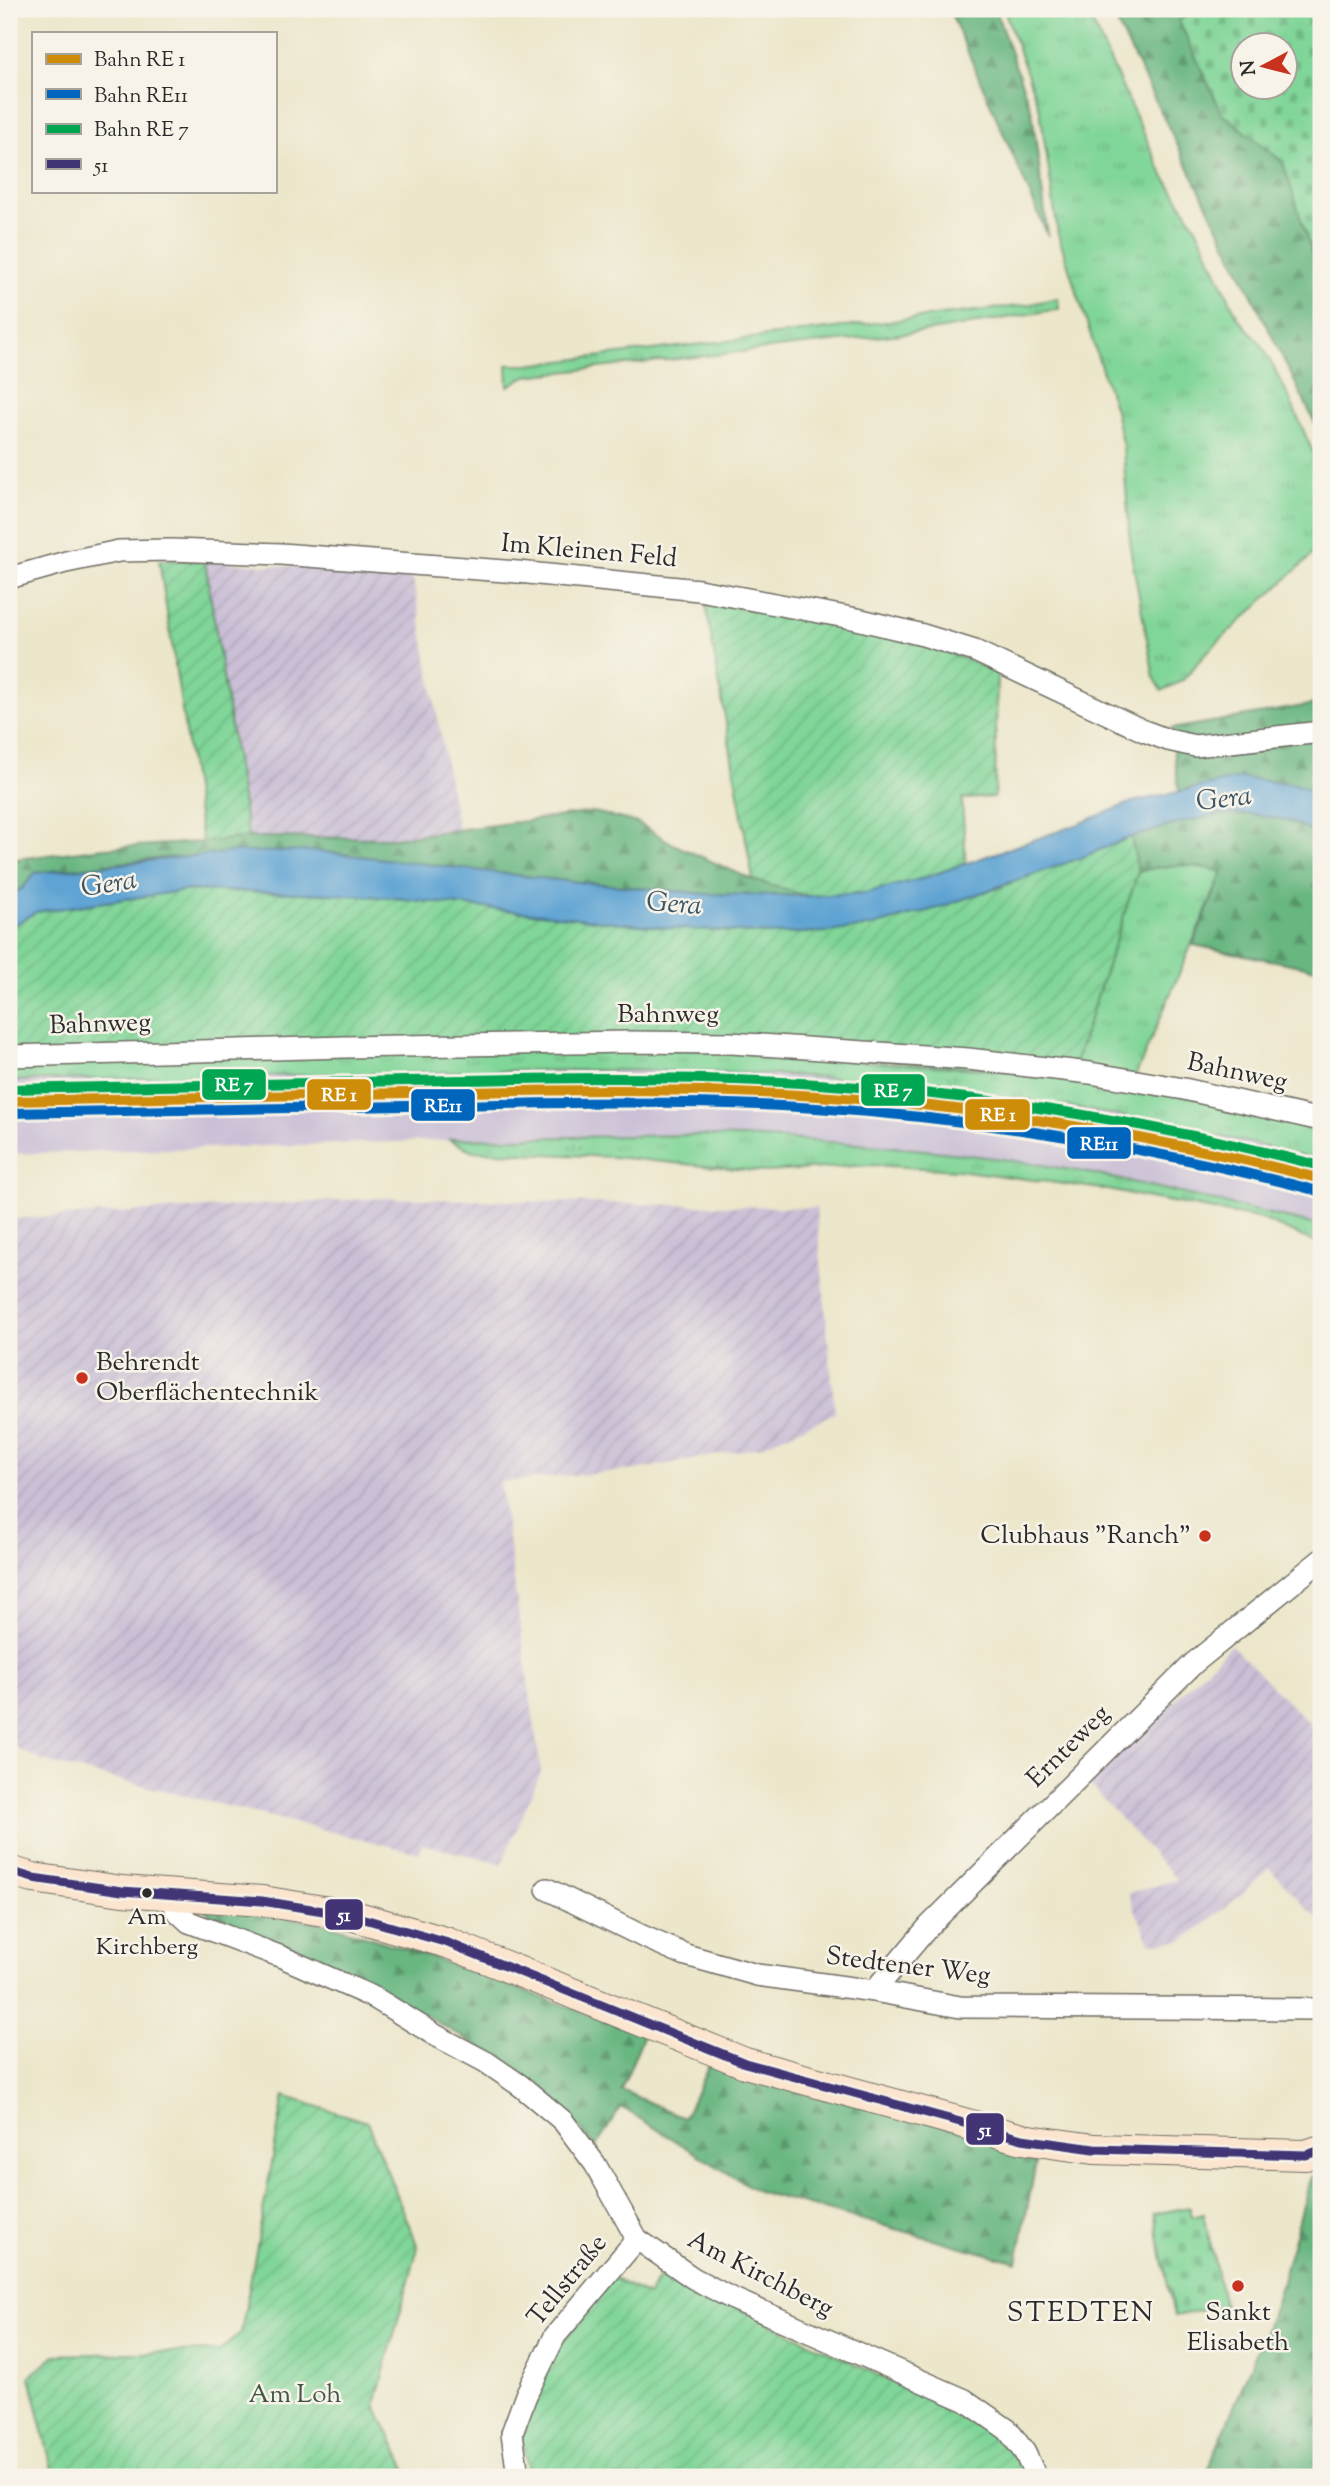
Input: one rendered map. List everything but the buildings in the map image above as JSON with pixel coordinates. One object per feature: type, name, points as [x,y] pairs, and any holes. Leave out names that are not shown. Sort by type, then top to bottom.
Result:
[{"type":"street","name":"Im Kleinen Feld","points":[[9,578],[119,551],[171,550],[281,554],[636,582],[699,590],[923,635],[975,651],[1144,731],[1195,746],[1321,732]]},
{"type":"street","name":"Bahnweg","points":[[9,1056],[345,1047],[731,1043],[968,1059],[1090,1073],[1209,1095],[1321,1121]]},
{"type":"street","name":"Ernteweg","points":[[874,1991],[929,1926],[1194,1663],[1321,1560]]},
{"type":"street","points":[[9,1871],[46,1880],[174,1896],[262,1901],[354,1916],[448,1943],[745,2063],[1022,2139],[1094,2149],[1306,2155],[1321,2150]]},
{"type":"street","name":"Stedtener Weg","points":[[548,1889],[686,1955],[757,1975],[874,1991],[960,2007],[1321,2008]]},
{"type":"street","name":"Am Kirchberg","points":[[174,1896],[176,1910],[189,1922],[282,1957],[375,1998],[521,2086],[563,2121],[595,2164],[637,2239],[692,2278],[731,2298],[964,2400],[1008,2430],[1025,2453],[1036,2477]]},
{"type":"street","name":"Tellstraße","points":[[521,2477],[517,2469],[512,2433],[526,2395],[555,2336],[637,2239]]},
{"type":"shaded area","points":[[205,561],[412,574],[458,831],[394,838],[248,837]]},
{"type":"shaded area","points":[[584,1071],[818,1077],[914,1085],[1038,1101],[1223,1136],[1321,1160],[1321,1226],[1163,1188],[1064,1169],[956,1154],[815,1140],[695,1135],[583,1136],[9,1154],[9,1081]]},
{"type":"shaded area","points":[[383,1198],[816,1208],[835,1413],[760,1447],[635,1470],[500,1482],[541,1772],[502,1864],[422,1844],[418,1853],[42,1761],[9,1744],[9,1219]]},
{"type":"shaded area","points":[[1231,1645],[1321,1735],[1321,1922],[1269,1868],[1242,1894],[1182,1941],[1150,1943],[1128,1893],[1177,1880],[1089,1784]]},
{"type":"green space","points":[[949,9],[995,9],[1032,112],[1048,236]]},
{"type":"green space","points":[[1004,9],[1086,9],[1161,171],[1197,229],[1238,318],[1262,345],[1288,395],[1321,471],[1321,539],[1309,558],[1206,653],[1183,680],[1162,691],[1154,677],[1131,553],[1123,447],[1115,410],[1058,234],[1040,110]]},
{"type":"green space","points":[[1110,9],[1197,9],[1179,21],[1222,113],[1283,162],[1321,282],[1321,435]]},
{"type":"green space","points":[[1197,9],[1321,9],[1321,282],[1283,162],[1222,113],[1179,21]]},
{"type":"green space","points":[[1058,298],[1059,309],[937,330],[526,376],[508,386],[507,365],[528,365],[1026,305]]},
{"type":"green space","points":[[159,560],[205,561],[248,837],[202,842]]},
{"type":"green space","points":[[705,601],[890,636],[927,646],[997,672],[995,797],[962,799],[966,863],[921,879],[865,893],[808,896],[753,880]]},
{"type":"green space","points":[[1321,703],[1321,794],[1295,784],[1240,778],[1179,791],[1171,729]]},
{"type":"green space","points":[[594,812],[638,823],[675,845],[753,880],[808,896],[707,894],[558,880],[317,851],[163,858],[35,873],[22,889],[9,894],[9,860],[104,848],[248,837],[394,838]]},
{"type":"green space","points":[[1222,814],[1253,814],[1290,821],[1321,836],[1321,970],[1193,945],[1223,872],[1181,865],[1138,872],[1131,837]]},
{"type":"green space","points":[[1131,837],[1138,872],[1071,1075],[731,1047],[9,1060],[9,928],[36,912],[188,890],[396,898],[668,928],[772,934],[827,932],[996,889]]},
{"type":"green space","points":[[1187,863],[1223,871],[1132,1084],[1321,1125],[1321,1160],[1197,1131],[1071,1107],[945,1089],[818,1077],[592,1070],[9,1081],[9,1060],[629,1046],[1071,1075],[1138,872],[1159,866]]},
{"type":"green space","points":[[695,1135],[882,1146],[1066,1169],[1321,1226],[1321,1245],[1262,1219],[1102,1189],[958,1170],[870,1165],[766,1172],[613,1157],[473,1151],[448,1139]]},
{"type":"green space","points":[[199,1904],[328,1924],[433,1958],[644,2034],[621,2090],[684,2118],[711,2061],[1038,2152],[1017,2262],[757,2191],[621,2107],[596,2147],[557,2102],[511,2065],[383,1991],[209,1914]]},
{"type":"green space","name":"Am Loh","points":[[284,2096],[367,2122],[418,2247],[375,2404],[410,2477],[54,2477],[30,2376],[55,2355],[219,2351],[241,2333]]},
{"type":"green space","points":[[1321,2176],[1321,2477],[1205,2477],[1275,2306],[1311,2177]]},
{"type":"green space","points":[[1190,2207],[1192,2217],[1204,2214],[1224,2306],[1174,2316],[1154,2214]]},
{"type":"green space","points":[[663,2269],[677,2279],[983,2425],[1009,2448],[1026,2477],[529,2477],[521,2436],[556,2350],[613,2278],[648,2296]]},
{"type":"water","name":"Gera","points":[[1240,778],[1295,784],[1321,794],[1321,836],[1290,821],[1253,814],[1222,814],[1131,837],[1080,858],[938,908],[873,926],[827,932],[772,934],[668,928],[396,898],[188,890],[36,912],[9,928],[9,894],[22,889],[35,873],[232,852],[317,851],[557,880],[707,894],[808,896],[865,893],[921,879],[1076,825],[1132,802]]},
{"type":"transit line","points":[[9,1089],[561,1078],[715,1079],[818,1084],[945,1095],[1071,1113],[1197,1137],[1321,1166]]},
{"type":"transit line","points":[[9,1101],[561,1090],[715,1091],[818,1096],[945,1108],[1071,1126],[1197,1149],[1321,1179]]},
{"type":"transit line","name":"51","points":[[9,1871],[33,1878],[122,1891],[262,1901],[354,1916],[448,1943],[745,2063],[1022,2139],[1094,2149],[1306,2155],[1321,2150]]},
{"type":"rail line","name":"RE11","points":[[9,1113],[611,1102],[816,1108],[943,1120],[1069,1138],[1194,1161],[1318,1191]]},
{"type":"place","name":"Behrendt Oberflächentechnik","points":[[82,1378]]},
{"type":"place","name":"Clubhaus \"Ranch\"","points":[[1205,1536]]},
{"type":"place","name":"Am Kirchberg","points":[[147,1893]]},
{"type":"place","name":"Sankt Elisabeth","points":[[1238,2286]]},
{"type":"district","name":"STEDTEN","points":[[1081,2314]]}]
